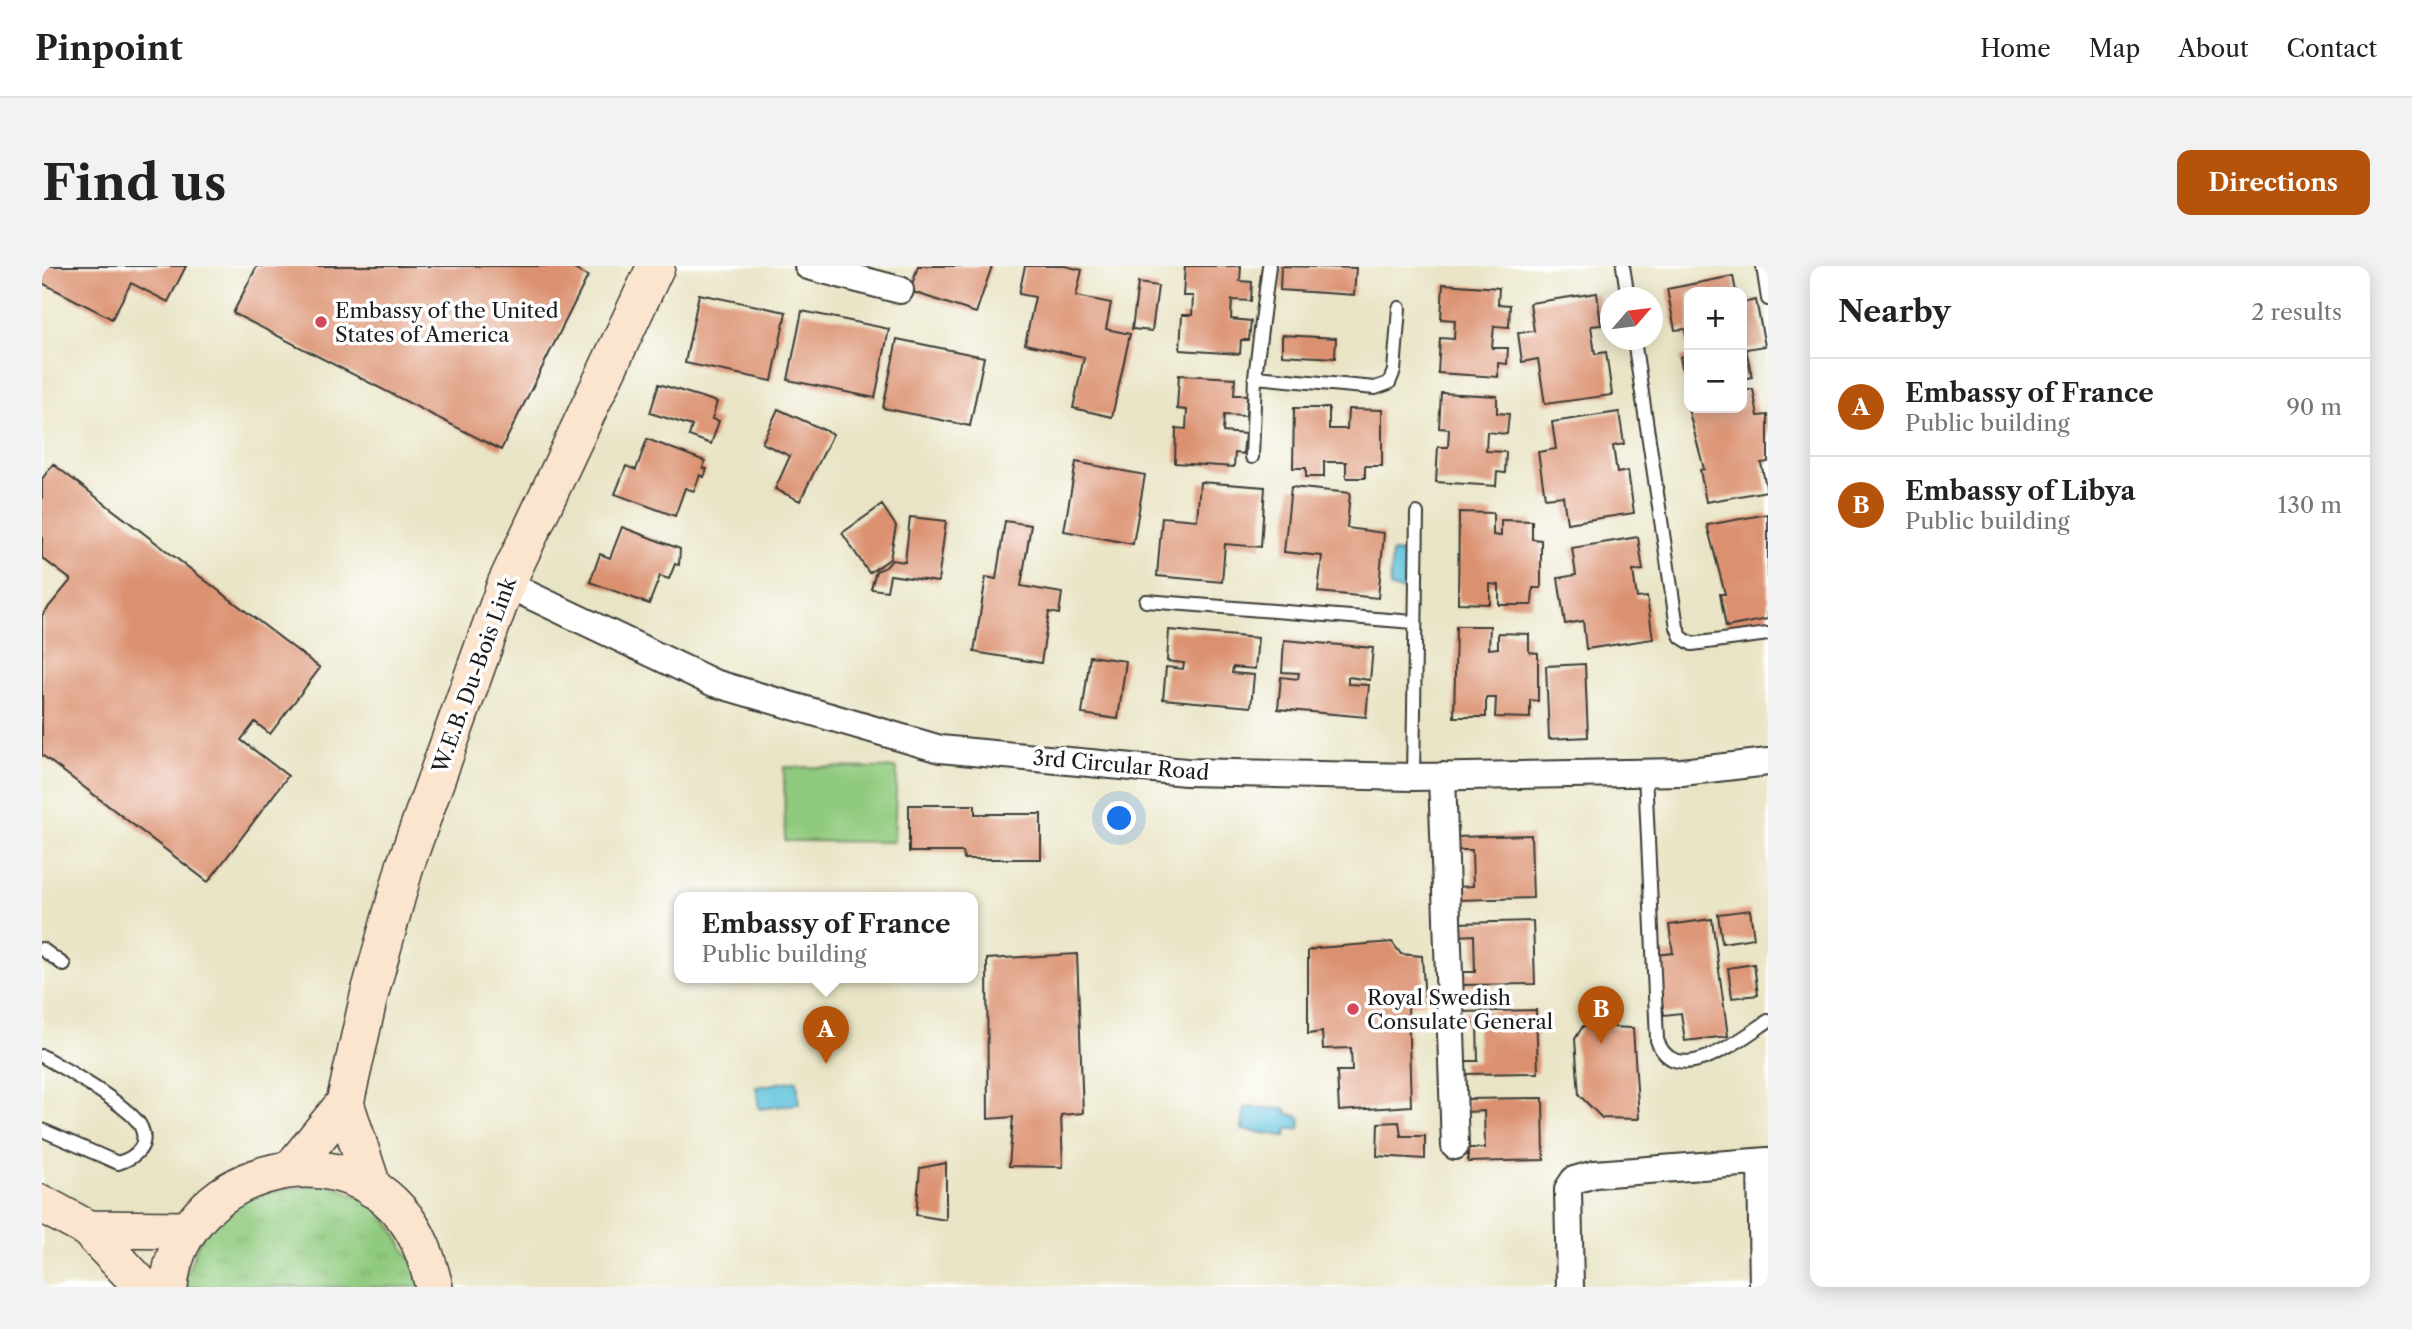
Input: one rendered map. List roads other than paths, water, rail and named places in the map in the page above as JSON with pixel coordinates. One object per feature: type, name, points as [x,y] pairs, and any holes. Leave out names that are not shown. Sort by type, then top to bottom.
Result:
[{"type":"street","name":"W.E.B. Du-Bois Link","points":[[292,1168],[345,1103],[369,996],[405,866],[506,584],[656,266]]},
{"type":"street","points":[[808,266],[900,290]]},
{"type":"street","name":"3rd Circular Road","points":[[506,584],[714,683],[940,749],[1186,772],[1413,777],[1682,772],[1768,762]]},
{"type":"street","points":[[1442,776],[1455,1146]]},
{"type":"street","points":[[345,1103],[373,1189]]},
{"type":"street","points":[[1570,1287],[1568,1189],[1574,1180],[1595,1174],[1765,1162],[1763,1287]]},
{"type":"street","points":[[169,1287],[170,1270],[187,1230],[215,1199],[251,1177],[292,1168],[334,1172],[373,1189],[405,1217],[426,1254],[434,1287]]},
{"type":"street","points":[[42,1205],[88,1229],[143,1287]]},
{"type":"street","points":[[88,1229],[187,1230]]},
{"type":"lane","points":[[1252,457],[1255,377],[1269,266]]},
{"type":"lane","points":[[1623,266],[1626,287]]},
{"type":"lane","points":[[1763,266],[1768,299]]},
{"type":"lane","points":[[1255,377],[1375,388],[1389,383],[1394,371],[1399,308]]},
{"type":"lane","points":[[1635,350],[1677,627],[1681,637],[1692,644],[1768,634]]},
{"type":"lane","points":[[1413,777],[1416,513]]},
{"type":"lane","points":[[1146,601],[1415,622]]},
{"type":"lane","points":[[1645,773],[1657,1040],[1662,1054],[1672,1061],[1709,1058],[1768,1021]]},
{"type":"lane","points":[[42,949],[64,965]]},
{"type":"lane","points":[[42,1056],[110,1100],[141,1125],[143,1135],[140,1151],[133,1158],[118,1163],[42,1130]]},
{"type":"water","points":[[1392,552],[1407,553],[1405,590],[1390,588]]},
{"type":"water","points":[[797,1080],[799,1104],[759,1109],[756,1087]]},
{"type":"water","points":[[1245,1107],[1286,1109],[1287,1113],[1300,1117],[1301,1124],[1299,1129],[1287,1129],[1286,1136],[1242,1130]]},
{"type":"place","name":"Embassy of the United States of America","points":[[321,322]]},
{"type":"place","name":"Royal Swedish Consulate General","points":[[1353,1009]]},
{"type":"place","name":"Embassy of Libya","points":[[1601,1044]]},
{"type":"place","name":"Embassy of France","points":[[826,1064]]}]
